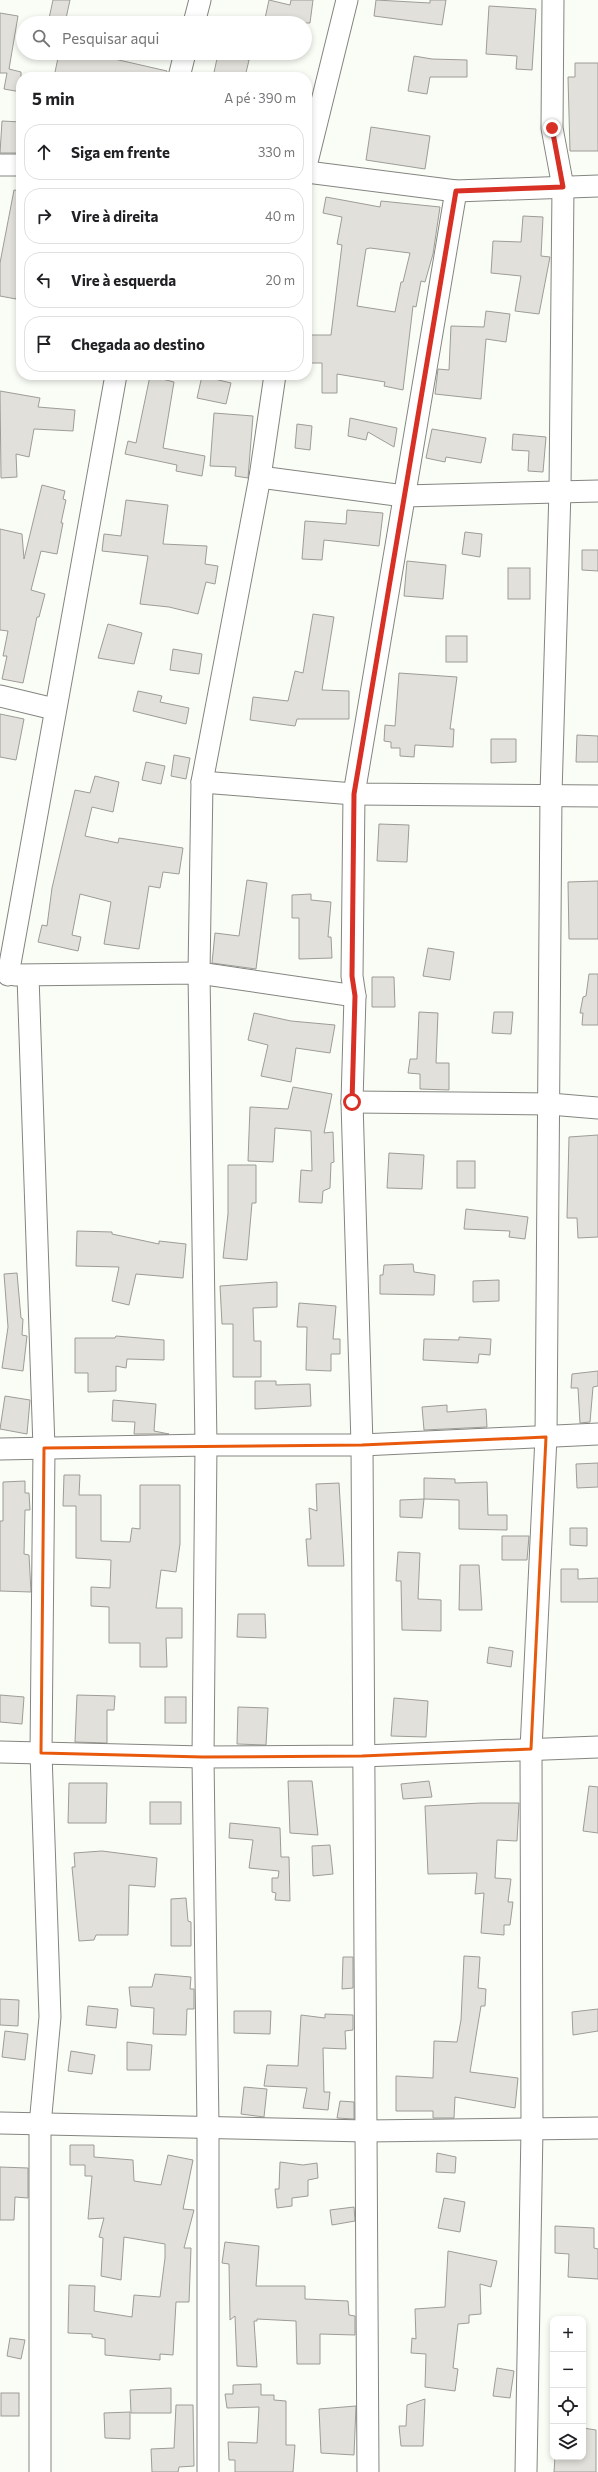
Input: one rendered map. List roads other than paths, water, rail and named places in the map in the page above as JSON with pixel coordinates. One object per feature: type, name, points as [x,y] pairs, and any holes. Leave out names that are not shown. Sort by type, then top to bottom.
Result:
[{"type":"street","points":[[196,16],[200,0]]},
{"type":"street","points":[[312,142],[347,0]]},
{"type":"street","points":[[526,2472],[532,2129],[530,1749],[546,1437],[550,1104],[551,794],[560,490],[563,187],[552,128],[553,0]]},
{"type":"street","points":[[180,72],[183,60]]},
{"type":"street","points":[[0,165],[16,165]]},
{"type":"street","points":[[312,173],[456,191],[598,186]]},
{"type":"street","points":[[368,2472],[362,1756],[362,1445],[352,1102],[355,996],[352,976],[354,794],[456,191]]},
{"type":"street","points":[[40,2472],[40,2125],[50,2017],[41,1753],[44,1448],[12,975],[54,709],[115,380]]},
{"type":"street","points":[[208,2472],[208,2126],[202,1757],[206,1445],[199,973],[202,782],[260,477],[274,380]]},
{"type":"street","points":[[260,477],[404,496],[598,490]]},
{"type":"street","points":[[0,696],[54,709]]},
{"type":"street","points":[[202,782],[354,794],[551,794],[598,796]]},
{"type":"street","points":[[12,975],[199,973],[355,996]]},
{"type":"street","points":[[352,1102],[550,1104],[598,1108]]},
{"type":"street","points":[[0,1449],[206,1445],[362,1445],[598,1434]]},
{"type":"street","points":[[0,1752],[202,1757],[362,1756],[598,1747]]},
{"type":"street","points":[[0,2123],[40,2125],[208,2126],[366,2131],[598,2128]]}]
